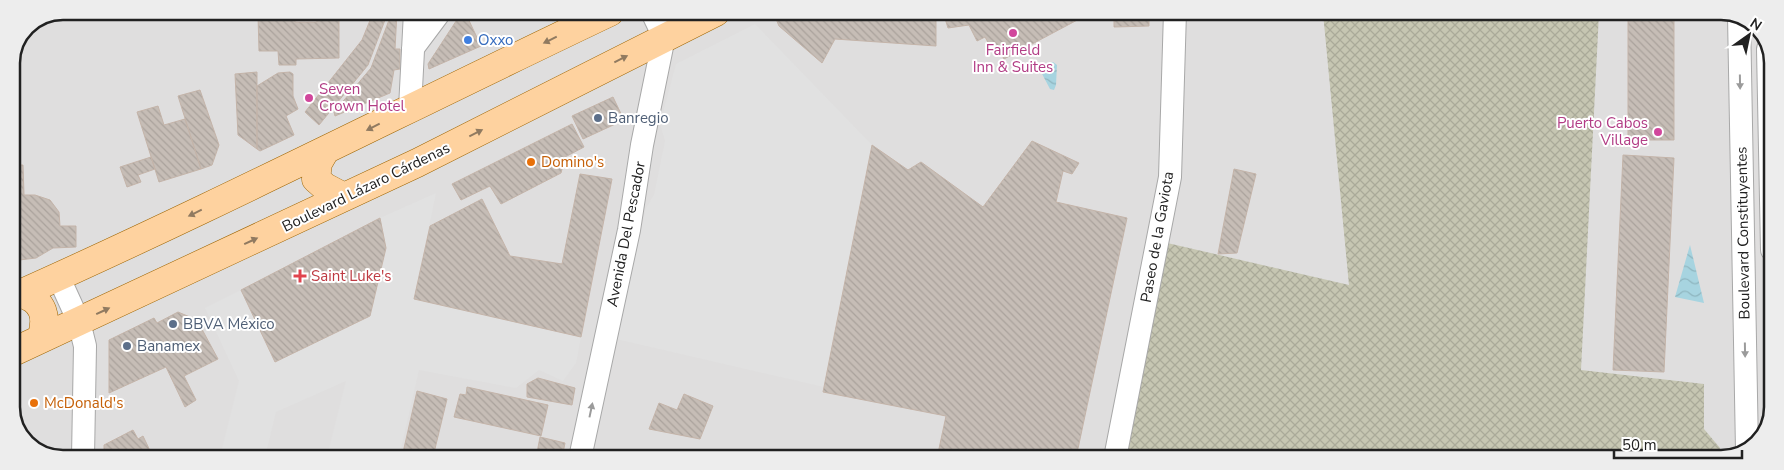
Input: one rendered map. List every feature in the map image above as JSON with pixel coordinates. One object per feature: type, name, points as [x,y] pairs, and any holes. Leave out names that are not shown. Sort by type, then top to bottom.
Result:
[{"type":"main road","points":[[20,295],[60,278],[593,20]]},
{"type":"main road","name":"Boulevard Lázaro Cárdenas","points":[[20,349],[417,163],[699,20]]},
{"type":"main road","points":[[325,151],[318,163],[316,179],[325,187],[344,197]]},
{"type":"main road","points":[[20,296],[32,297],[44,310],[45,322],[41,339]]},
{"type":"street","points":[[410,108],[414,20]]},
{"type":"street","points":[[413,48],[434,20]]},
{"type":"street","points":[[656,20],[664,37]]},
{"type":"street","name":"Paseo de la Gaviota","points":[[1117,450],[1170,177],[1175,20]]},
{"type":"street","name":"Boulevard Constituyentes","points":[[1739,24],[1747,441]]},
{"type":"street","name":"Avenida Del Pescador","points":[[582,450],[629,230],[642,146],[664,37]]},
{"type":"street","points":[[60,278],[79,322],[85,346],[82,450]]},
{"type":"shaded area","points":[[1324,20],[1599,20],[1581,370],[1704,384],[1704,429],[1720,450],[1122,450],[1163,242],[1349,285]]},
{"type":"shaded area","points":[[55,21],[1732,21],[1745,27],[1755,37],[1761,47],[1764,60],[1763,418],[1757,431],[1747,441],[1727,450],[52,449],[39,443],[31,435],[23,423],[20,410],[20,63],[23,47],[27,39],[39,27]]},
{"type":"shaded area","points":[[755,24],[872,145],[824,387],[616,339],[646,208],[654,195],[665,141],[660,124],[676,64]]},
{"type":"shaded area","points":[[436,193],[414,299],[581,337],[576,363],[563,381],[539,370],[516,388],[419,370],[401,450],[329,450],[346,381],[276,412],[267,450],[222,450],[239,381],[205,308],[241,290],[276,362],[370,316],[386,248],[380,218]]},
{"type":"water","points":[[1053,62],[1057,65],[1054,90],[1050,89],[1040,70],[1043,64]]},
{"type":"water","points":[[1690,245],[1704,303],[1675,297]]},
{"type":"building","points":[[258,20],[317,22],[317,20],[339,20],[339,58],[296,59],[296,65],[279,65],[278,51],[259,51]]},
{"type":"building","points":[[370,20],[385,20],[368,65],[319,125],[305,112],[362,40]]},
{"type":"building","points":[[389,20],[397,20],[395,49],[400,49],[400,69],[394,70],[390,93],[335,116],[334,112],[371,68]]},
{"type":"building","points":[[457,20],[469,20],[481,46],[429,69],[428,64]]},
{"type":"building","points":[[776,20],[936,20],[936,46],[835,39],[822,63],[779,26]]},
{"type":"building","name":"Fairfield Inn & Suites","points":[[946,20],[1077,20],[1004,59],[995,42],[989,44],[985,37],[977,41],[969,25],[948,28]]},
{"type":"building","points":[[1114,20],[1149,20],[1149,26],[1114,27]]},
{"type":"building","points":[[1628,20],[1674,20],[1674,140],[1628,140]]},
{"type":"building","points":[[257,72],[257,149],[238,135],[235,74]]},
{"type":"building","points":[[290,72],[293,74],[293,96],[298,109],[286,116],[294,135],[260,151],[257,149],[257,86],[278,73]]},
{"type":"building","points":[[200,90],[219,145],[212,165],[201,169],[178,96]]},
{"type":"building","name":"Banregio","points":[[613,97],[624,120],[583,139],[572,116]]},
{"type":"building","points":[[158,106],[164,125],[185,119],[201,169],[159,182],[137,112]]},
{"type":"building","points":[[572,124],[584,147],[565,157],[561,173],[501,204],[490,186],[461,200],[452,184]]},
{"type":"building","points":[[1032,141],[1079,163],[1072,174],[1063,171],[1056,202],[1127,218],[1078,450],[939,450],[946,416],[823,392],[872,145],[908,170],[921,162],[983,207]]},
{"type":"building","points":[[1623,155],[1674,158],[1664,372],[1613,370]]},
{"type":"building","points":[[151,157],[155,169],[138,175],[141,182],[127,187],[120,167]]},
{"type":"building","points":[[20,165],[23,165],[24,195],[35,195],[50,200],[59,212],[60,226],[76,226],[76,247],[53,248],[36,258],[20,260]]},
{"type":"building","points":[[1234,169],[1256,174],[1237,253],[1218,254]]},
{"type":"building","points":[[580,174],[612,179],[581,337],[414,299],[430,226],[482,199],[510,256],[562,264]]},
{"type":"building","points":[[380,218],[386,248],[370,316],[275,362],[241,290]]},
{"type":"building","points":[[178,312],[197,320],[218,359],[184,376],[196,400],[185,407],[166,367],[109,393],[109,340],[154,318],[157,323]]},
{"type":"building","points":[[538,378],[575,388],[572,405],[527,397],[527,384]]},
{"type":"building","points":[[467,387],[548,405],[541,436],[454,417],[460,394],[466,395]]},
{"type":"building","points":[[417,391],[447,399],[435,450],[404,450]]},
{"type":"building","points":[[684,394],[713,406],[700,439],[649,429],[659,403],[677,410]]},
{"type":"building","points":[[133,430],[138,439],[143,436],[150,450],[104,450],[104,445]]},
{"type":"building","points":[[540,437],[565,443],[564,450],[538,450]]},
{"type":"place","name":"Fairfield Inn & Suites","points":[[1013,33]]},
{"type":"place","name":"Oxxo","points":[[468,40]]},
{"type":"place","name":"Seven Crown Hotel","points":[[309,98]]},
{"type":"place","name":"Banregio","points":[[598,118]]},
{"type":"place","name":"Puerto Cabos Village","points":[[1658,132]]},
{"type":"place","name":"Domino's","points":[[531,162]]},
{"type":"place","name":"Saint Luke's","points":[[300,276]]},
{"type":"place","name":"BBVA México","points":[[173,324]]},
{"type":"place","name":"Banamex","points":[[127,346]]},
{"type":"place","name":"McDonald's","points":[[34,403]]}]
